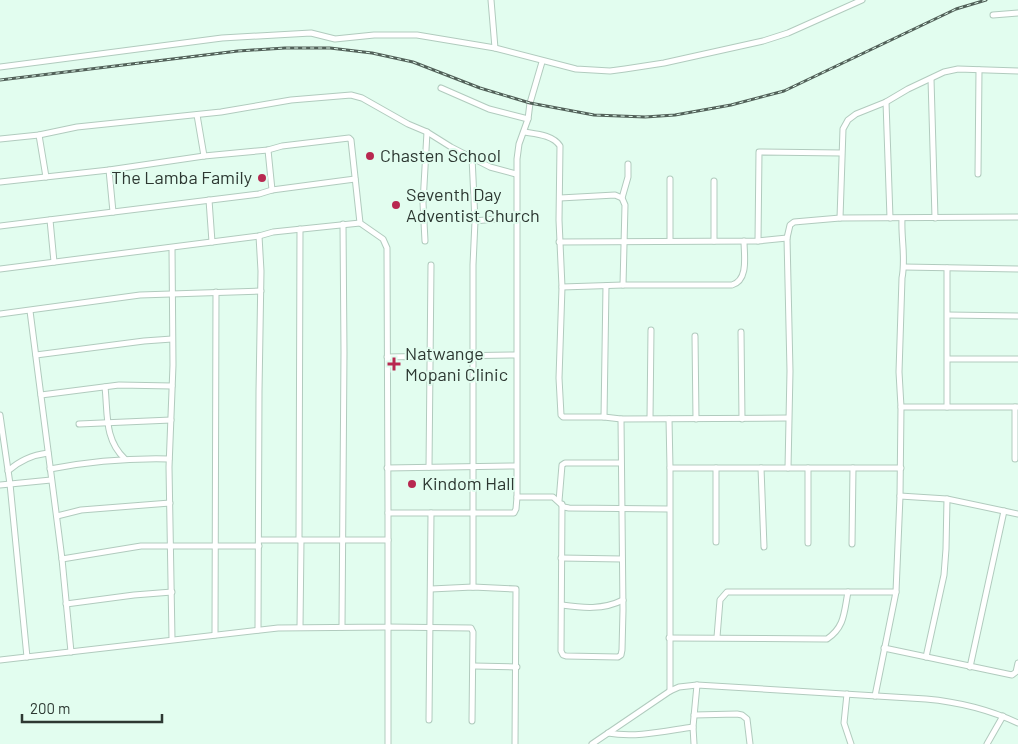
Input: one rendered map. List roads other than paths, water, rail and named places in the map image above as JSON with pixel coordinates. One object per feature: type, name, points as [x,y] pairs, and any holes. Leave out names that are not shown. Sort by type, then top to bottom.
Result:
[{"type":"street","points":[[491,0],[494,48]]},
{"type":"street","points":[[0,67],[222,38],[312,33],[335,39],[417,35],[494,48],[542,62],[576,69],[610,71],[664,63],[763,41],[862,0]]},
{"type":"street","points":[[993,15],[1018,13]]},
{"type":"street","points":[[388,514],[514,513],[516,509],[516,174],[519,144],[528,119],[530,103],[542,62]]},
{"type":"street","points":[[840,218],[841,153],[843,129],[848,120],[856,114],[886,102],[908,89],[951,70],[1018,71]]},
{"type":"street","points":[[978,174],[979,70]]},
{"type":"street","points":[[932,79],[935,218]]},
{"type":"street","points":[[441,88],[489,109],[528,119]]},
{"type":"street","points":[[0,139],[39,135],[77,127],[197,115],[291,100],[351,95],[362,98],[490,167],[516,174]]},
{"type":"street","points":[[886,102],[890,218]]},
{"type":"street","points":[[197,115],[204,156]]},
{"type":"street","points":[[425,241],[422,203],[427,132]]},
{"type":"street","points":[[524,132],[551,138],[558,142],[560,146],[562,287],[559,378],[561,415],[566,418],[604,417],[621,419],[788,418]]},
{"type":"street","points":[[39,135],[46,177]]},
{"type":"street","points":[[0,182],[109,170],[204,156],[268,150],[282,146],[349,138],[351,140],[360,223]]},
{"type":"street","points":[[268,150],[272,190]]},
{"type":"street","points":[[758,241],[759,152],[761,150],[841,153]]},
{"type":"street","points":[[472,157],[475,220],[473,266],[473,587]]},
{"type":"street","points":[[623,285],[625,205],[622,198],[628,177],[628,164]]},
{"type":"street","points":[[109,170],[113,212]]},
{"type":"street","points":[[670,179],[670,240]]},
{"type":"street","points":[[0,226],[259,194],[272,190],[355,180]]},
{"type":"street","points":[[714,181],[714,240]]},
{"type":"street","points":[[560,198],[615,195],[622,198]]},
{"type":"street","points":[[209,200],[212,242]]},
{"type":"street","points":[[475,220],[516,217]]},
{"type":"street","points":[[788,468],[790,371],[787,238],[790,225],[794,222],[840,218],[1018,217]]},
{"type":"street","points":[[875,696],[896,592],[900,496],[900,353],[904,267],[901,232],[902,218]]},
{"type":"street","points":[[50,220],[54,262]]},
{"type":"street","points":[[0,269],[172,248],[259,236],[272,232],[343,224],[360,223],[383,239],[388,248],[388,744]]},
{"type":"street","points":[[342,626],[344,539],[343,224]]},
{"type":"street","points":[[300,229],[300,627]]},
{"type":"street","points":[[258,630],[261,292],[259,236]]},
{"type":"street","points":[[560,242],[758,241],[787,238]]},
{"type":"street","points":[[562,287],[732,285],[739,283],[743,277],[744,241]]},
{"type":"street","points":[[172,248],[172,386],[169,459],[172,639]]},
{"type":"street","points":[[429,467],[431,265]]},
{"type":"street","points":[[904,267],[1018,269]]},
{"type":"street","points":[[947,268],[947,407]]},
{"type":"street","points":[[604,417],[606,286]]},
{"type":"street","points":[[215,635],[216,292]]},
{"type":"street","points":[[0,314],[140,295],[261,292]]},
{"type":"street","points":[[30,311],[57,516],[71,652]]},
{"type":"street","points":[[948,315],[1018,316]]},
{"type":"street","points":[[650,418],[651,330]]},
{"type":"street","points":[[741,332],[742,419]]},
{"type":"street","points":[[696,336],[696,419]]},
{"type":"street","points":[[36,354],[172,339]]},
{"type":"street","points":[[387,357],[516,355]]},
{"type":"street","points":[[948,359],[1018,360]]},
{"type":"street","points":[[41,395],[119,385],[172,386]]},
{"type":"street","points":[[105,387],[108,423],[113,446],[125,459]]},
{"type":"street","points":[[901,407],[1016,407],[1015,459]]},
{"type":"street","points":[[0,415],[10,484],[27,657]]},
{"type":"street","points":[[620,463],[565,463],[562,465],[560,502],[561,651],[563,655],[618,657],[621,655],[623,600],[621,419]]},
{"type":"street","points":[[669,419],[670,691]]},
{"type":"street","points":[[79,424],[170,420]]},
{"type":"street","points":[[8,471],[23,459],[37,454],[48,453]]},
{"type":"street","points":[[50,470],[94,461],[169,459]]},
{"type":"street","points":[[387,468],[516,466]]},
{"type":"street","points":[[670,468],[900,468]]},
{"type":"street","points":[[716,468],[716,542]]},
{"type":"street","points":[[761,468],[764,546]]},
{"type":"street","points":[[808,468],[808,543]]},
{"type":"street","points":[[852,468],[852,544]]},
{"type":"street","points":[[0,485],[51,480]]},
{"type":"street","points":[[900,496],[947,499],[1018,514]]},
{"type":"street","points":[[517,497],[553,497],[569,508],[669,509]]},
{"type":"street","points":[[926,657],[944,575],[947,499]]},
{"type":"street","points":[[57,516],[81,510],[170,503]]},
{"type":"street","points":[[970,667],[1004,511]]},
{"type":"street","points":[[429,720],[431,513]]},
{"type":"street","points":[[62,559],[126,548],[162,545],[171,547],[300,540],[388,540]]},
{"type":"street","points":[[561,558],[622,559]]},
{"type":"street","points":[[431,589],[473,587],[516,589],[517,667],[515,744]]},
{"type":"street","points":[[66,604],[172,592]]},
{"type":"street","points":[[717,637],[720,600],[727,592],[896,592]]},
{"type":"street","points":[[669,638],[827,639],[835,634],[842,625],[848,592]]},
{"type":"street","points":[[562,605],[607,607],[623,600]]},
{"type":"street","points":[[0,660],[172,639],[300,627],[471,628],[473,632],[474,666],[472,721]]},
{"type":"street","points":[[884,648],[1012,675],[1016,672],[1018,663]]},
{"type":"street","points":[[474,666],[517,667]]},
{"type":"street","points":[[694,744],[693,727],[697,686]]},
{"type":"street","points":[[592,744],[670,691],[679,687],[697,686],[956,702],[977,707],[1018,722]]},
{"type":"street","points":[[847,694],[844,723],[851,744]]},
{"type":"street","points":[[694,715],[742,715],[747,719],[750,744]]},
{"type":"street","points":[[986,744],[1003,716]]},
{"type":"street","points":[[608,733],[650,733],[693,727]]},
{"type":"railway","points":[[0,80],[238,51],[330,48],[372,53],[413,62],[480,88],[530,103],[594,115],[645,117],[675,115],[731,105],[784,91],[956,9],[986,0]]},
{"type":"place","name":"Chasten School","points":[[370,156]]},
{"type":"place","name":"The Lamba Family","points":[[262,178]]},
{"type":"place","name":"Seventh Day Adventist Church","points":[[396,205]]},
{"type":"place","name":"Natwange Mopani Clinic","points":[[394,364]]},
{"type":"place","name":"Kindom Hall","points":[[412,484]]}]
